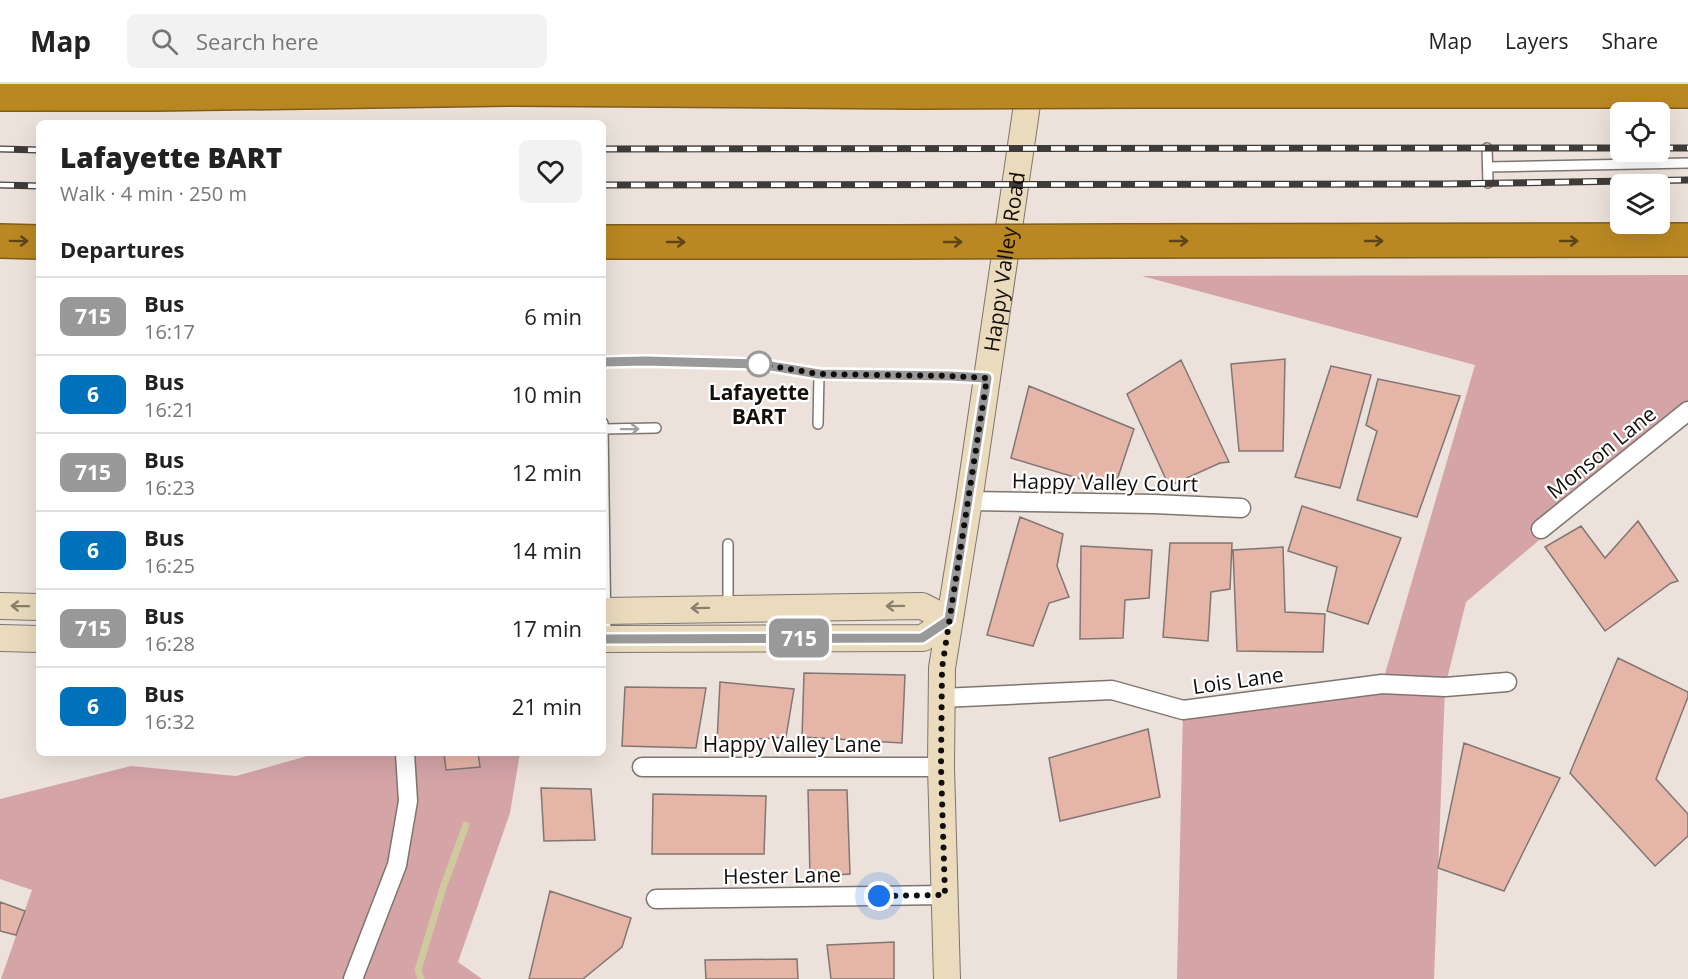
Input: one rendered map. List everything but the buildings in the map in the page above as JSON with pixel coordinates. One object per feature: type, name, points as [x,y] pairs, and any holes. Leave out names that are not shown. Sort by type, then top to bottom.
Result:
[{"type":"highway","points":[[0,94],[635,88],[918,92],[1686,91]]},
{"type":"highway","points":[[610,242],[1687,240]]},
{"type":"highway","points":[[0,241],[36,242]]},
{"type":"street","name":"Happy Valley Road","points":[[947,979],[941,767],[942,668],[969,501],[1030,84]]},
{"type":"street","name":"Monson Lane","points":[[1541,529],[1688,411]]},
{"type":"street","name":"Happy Valley Court","points":[[969,501],[1240,508]]},
{"type":"street","points":[[0,606],[36,607]]},
{"type":"street","points":[[606,611],[922,606],[949,620],[922,638],[606,639]]},
{"type":"street","points":[[0,638],[36,639]]},
{"type":"street","name":"Lois Lane","points":[[942,698],[1112,690],[1183,710],[1382,684],[1444,687],[1507,682]]},
{"type":"street","points":[[353,979],[397,865],[408,801],[405,756]]},
{"type":"street","name":"Happy Valley Lane","points":[[642,767],[941,767]]},
{"type":"street","name":"Hester Lane","points":[[656,899],[945,895]]},
{"type":"lane","points":[[1487,148],[1488,183]]},
{"type":"lane","points":[[1488,167],[1688,163]]},
{"type":"lane","points":[[606,362],[759,364],[819,374],[987,378]]},
{"type":"lane","points":[[818,424],[819,374]]},
{"type":"lane","points":[[606,429],[656,428]]},
{"type":"lane","points":[[728,544],[728,608]]},
{"type":"shaded area","points":[[1688,275],[1688,414],[1466,602],[1445,687],[1434,979],[1177,979],[1183,710],[1382,684],[1475,365],[1142,276]]},
{"type":"shaded area","points":[[307,756],[520,756],[510,813],[458,962],[482,979],[1,979],[32,890],[0,879],[0,799],[131,766],[236,776]]},
{"type":"waterway","points":[[421,979],[418,970],[444,885],[466,825]]},
{"type":"railway","points":[[606,149],[1610,148]]},
{"type":"railway","points":[[1670,148],[1688,148]]},
{"type":"railway","points":[[0,149],[36,150]]},
{"type":"railway","points":[[606,185],[1446,184],[1688,180]]},
{"type":"railway","points":[[0,185],[36,186]]},
{"type":"bus line","name":"715","points":[[606,362],[759,364],[819,374],[987,378],[949,620],[922,638],[606,639]]},
{"type":"place","name":"Lafayette BART","points":[[759,364]]},
{"type":"route","points":[[759,364],[819,374],[987,378],[942,668],[941,767],[945,895],[879,896]]}]
